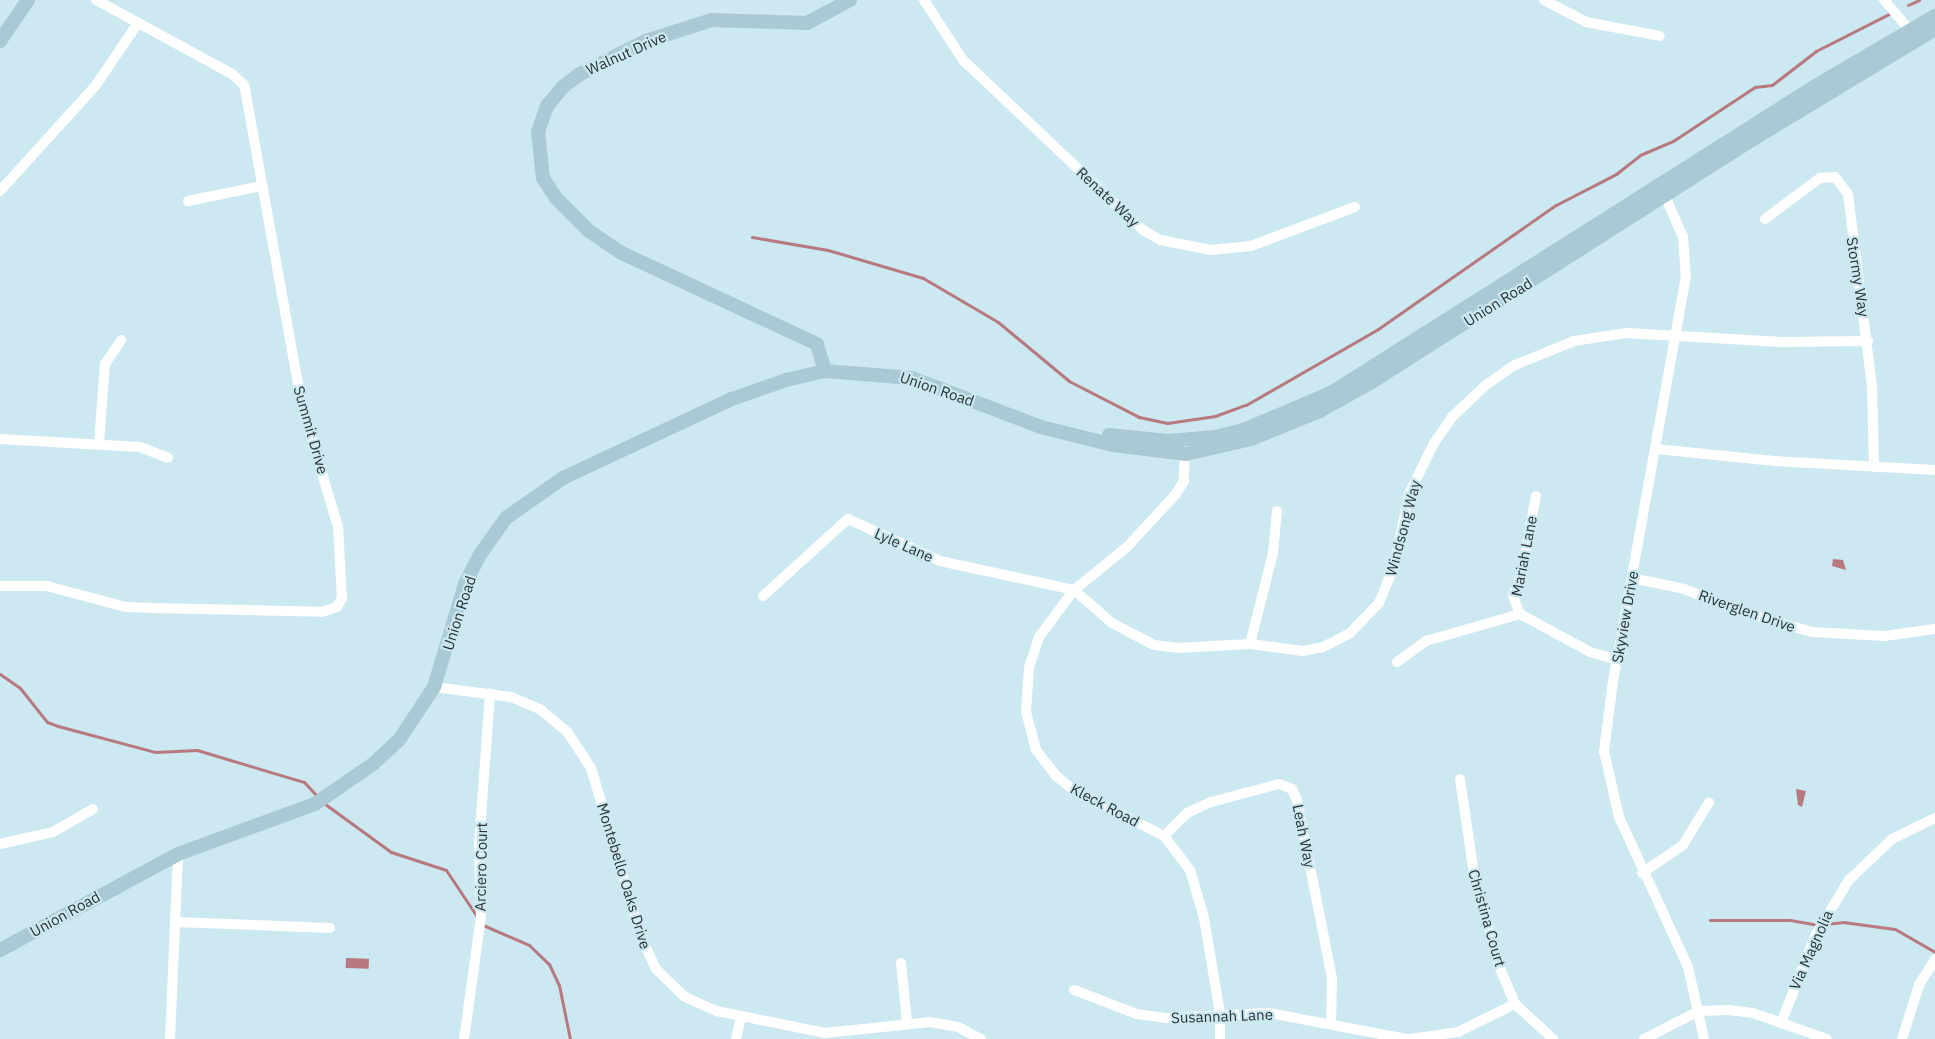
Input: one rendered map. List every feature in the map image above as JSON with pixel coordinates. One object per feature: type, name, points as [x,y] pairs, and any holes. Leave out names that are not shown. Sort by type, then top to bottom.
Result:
[{"type":"main road","points":[[0,41],[28,0]]},
{"type":"main road","name":"Walnut Drive","points":[[825,372],[817,344],[620,252],[589,231],[556,198],[543,178],[538,132],[547,106],[564,86],[590,68],[645,41],[712,20],[807,23],[850,0]]},
{"type":"main road","name":"Union Road","points":[[0,950],[178,854],[315,804],[342,788],[399,740],[434,687],[465,584],[506,518],[563,478],[732,399],[786,380],[825,372],[912,378],[1067,435],[1113,445],[1185,447],[1251,439],[1345,398],[1935,16]]},
{"type":"main road","name":"Union Road","points":[[1912,33],[1935,29]]},
{"type":"street","name":"Summit Drive","points":[[0,586],[48,586],[126,607],[322,612],[340,603],[343,584],[338,527],[302,406],[241,80],[96,0]]},
{"type":"street","name":"Renate Way","points":[[924,0],[963,60],[1143,230],[1160,240],[1211,250],[1251,246],[1355,207]]},
{"type":"street","points":[[1544,0],[1586,22],[1660,36]]},
{"type":"street","points":[[1884,0],[1912,33]]},
{"type":"street","points":[[0,191],[96,85],[138,23]]},
{"type":"street","name":"Stormy Way","points":[[1765,219],[1820,178],[1835,177],[1844,183],[1848,194],[1868,341],[1874,467]]},
{"type":"street","points":[[188,201],[262,186]]},
{"type":"street","name":"Skyview Drive","points":[[1663,192],[1683,237],[1686,258],[1677,336],[1632,578],[1604,751],[1618,817],[1642,873],[1688,967],[1704,1039]]},
{"type":"street","name":"Windsong Way","points":[[1074,590],[1112,623],[1154,645],[1177,648],[1250,644],[1302,651],[1323,646],[1350,633],[1369,615],[1388,586],[1401,522],[1418,472],[1452,417],[1486,385],[1515,365],[1574,341],[1626,333],[1802,343],[1868,341]]},
{"type":"street","points":[[99,443],[105,364],[121,340]]},
{"type":"street","points":[[0,439],[140,447],[168,458]]},
{"type":"street","name":"Kleck Road","points":[[1185,447],[1184,481],[1176,494],[1127,547],[1074,590],[1039,637],[1029,668],[1026,712],[1036,750],[1044,764],[1072,789],[1164,836],[1190,870],[1204,918],[1220,1014],[1220,1039]]},
{"type":"street","points":[[1656,449],[1687,455],[1935,470]]},
{"type":"street","name":"Mariah Lane","points":[[1536,496],[1521,575],[1513,596],[1520,614],[1590,652],[1618,660]]},
{"type":"street","points":[[1250,644],[1273,552],[1277,511]]},
{"type":"street","name":"Lyle Lane","points":[[763,596],[848,519],[940,561],[1074,590]]},
{"type":"street","name":"Riverglen Drive","points":[[1632,578],[1684,589],[1743,612],[1812,632],[1884,636],[1935,629]]},
{"type":"street","points":[[1397,662],[1426,642],[1520,614]]},
{"type":"street","name":"Montebello Oaks Drive","points":[[434,687],[490,693],[541,710],[568,733],[591,768],[641,937],[656,969],[685,997],[741,1017],[825,1033],[854,1032],[907,1022],[958,1027],[981,1039]]},
{"type":"street","name":"Arciero Court","points":[[464,1039],[481,916],[479,844],[490,693]]},
{"type":"street","name":"Christina Court","points":[[1460,779],[1474,881],[1488,933],[1515,1004],[1553,1039]]},
{"type":"street","name":"Leah Way","points":[[1164,836],[1187,813],[1211,802],[1280,784],[1292,789],[1332,978],[1330,1024]]},
{"type":"street","points":[[1642,873],[1683,845],[1709,802]]},
{"type":"street","points":[[0,844],[53,832],[93,808]]},
{"type":"street","name":"Via Magnolia","points":[[1781,1023],[1816,934],[1844,888],[1892,838],[1935,818]]},
{"type":"street","points":[[170,1039],[178,854]]},
{"type":"street","points":[[175,922],[330,928]]},
{"type":"street","points":[[1902,1039],[1918,985],[1935,959]]},
{"type":"street","points":[[901,963],[907,1022]]},
{"type":"street","name":"Susannah Lane","points":[[1074,990],[1137,1014],[1165,1018],[1269,1013],[1409,1039],[1458,1032],[1515,1004]]},
{"type":"street","points":[[1644,1039],[1699,1011],[1753,1013],[1827,1039]]},
{"type":"street","points":[[736,1039],[741,1017]]},
{"type":"shaded area","points":[[1833,559],[1843,560],[1846,570],[1832,566]]},
{"type":"shaded area","points":[[1796,789],[1806,791],[1802,807],[1798,805]]},
{"type":"shaded area","points":[[346,958],[369,959],[369,969],[346,968]]},
{"type":"waterway","points":[[1908,5],[1919,0]]},
{"type":"waterway","points":[[752,237],[828,250],[923,278],[998,322],[1069,381],[1139,417],[1167,423],[1215,416],[1246,405],[1378,329],[1556,205],[1616,174],[1640,155],[1673,141],[1755,87],[1772,85],[1816,51],[1889,14]]},
{"type":"waterway","points":[[0,674],[20,688],[47,722],[155,752],[197,750],[304,782],[318,797]]},
{"type":"waterway","points":[[325,804],[391,852],[446,870],[478,918]]},
{"type":"waterway","points":[[1710,920],[1790,920],[1819,925]]},
{"type":"waterway","points":[[1825,924],[1843,922],[1895,929],[1935,952]]},
{"type":"waterway","points":[[483,925],[529,945],[549,964],[559,985],[570,1039]]}]
